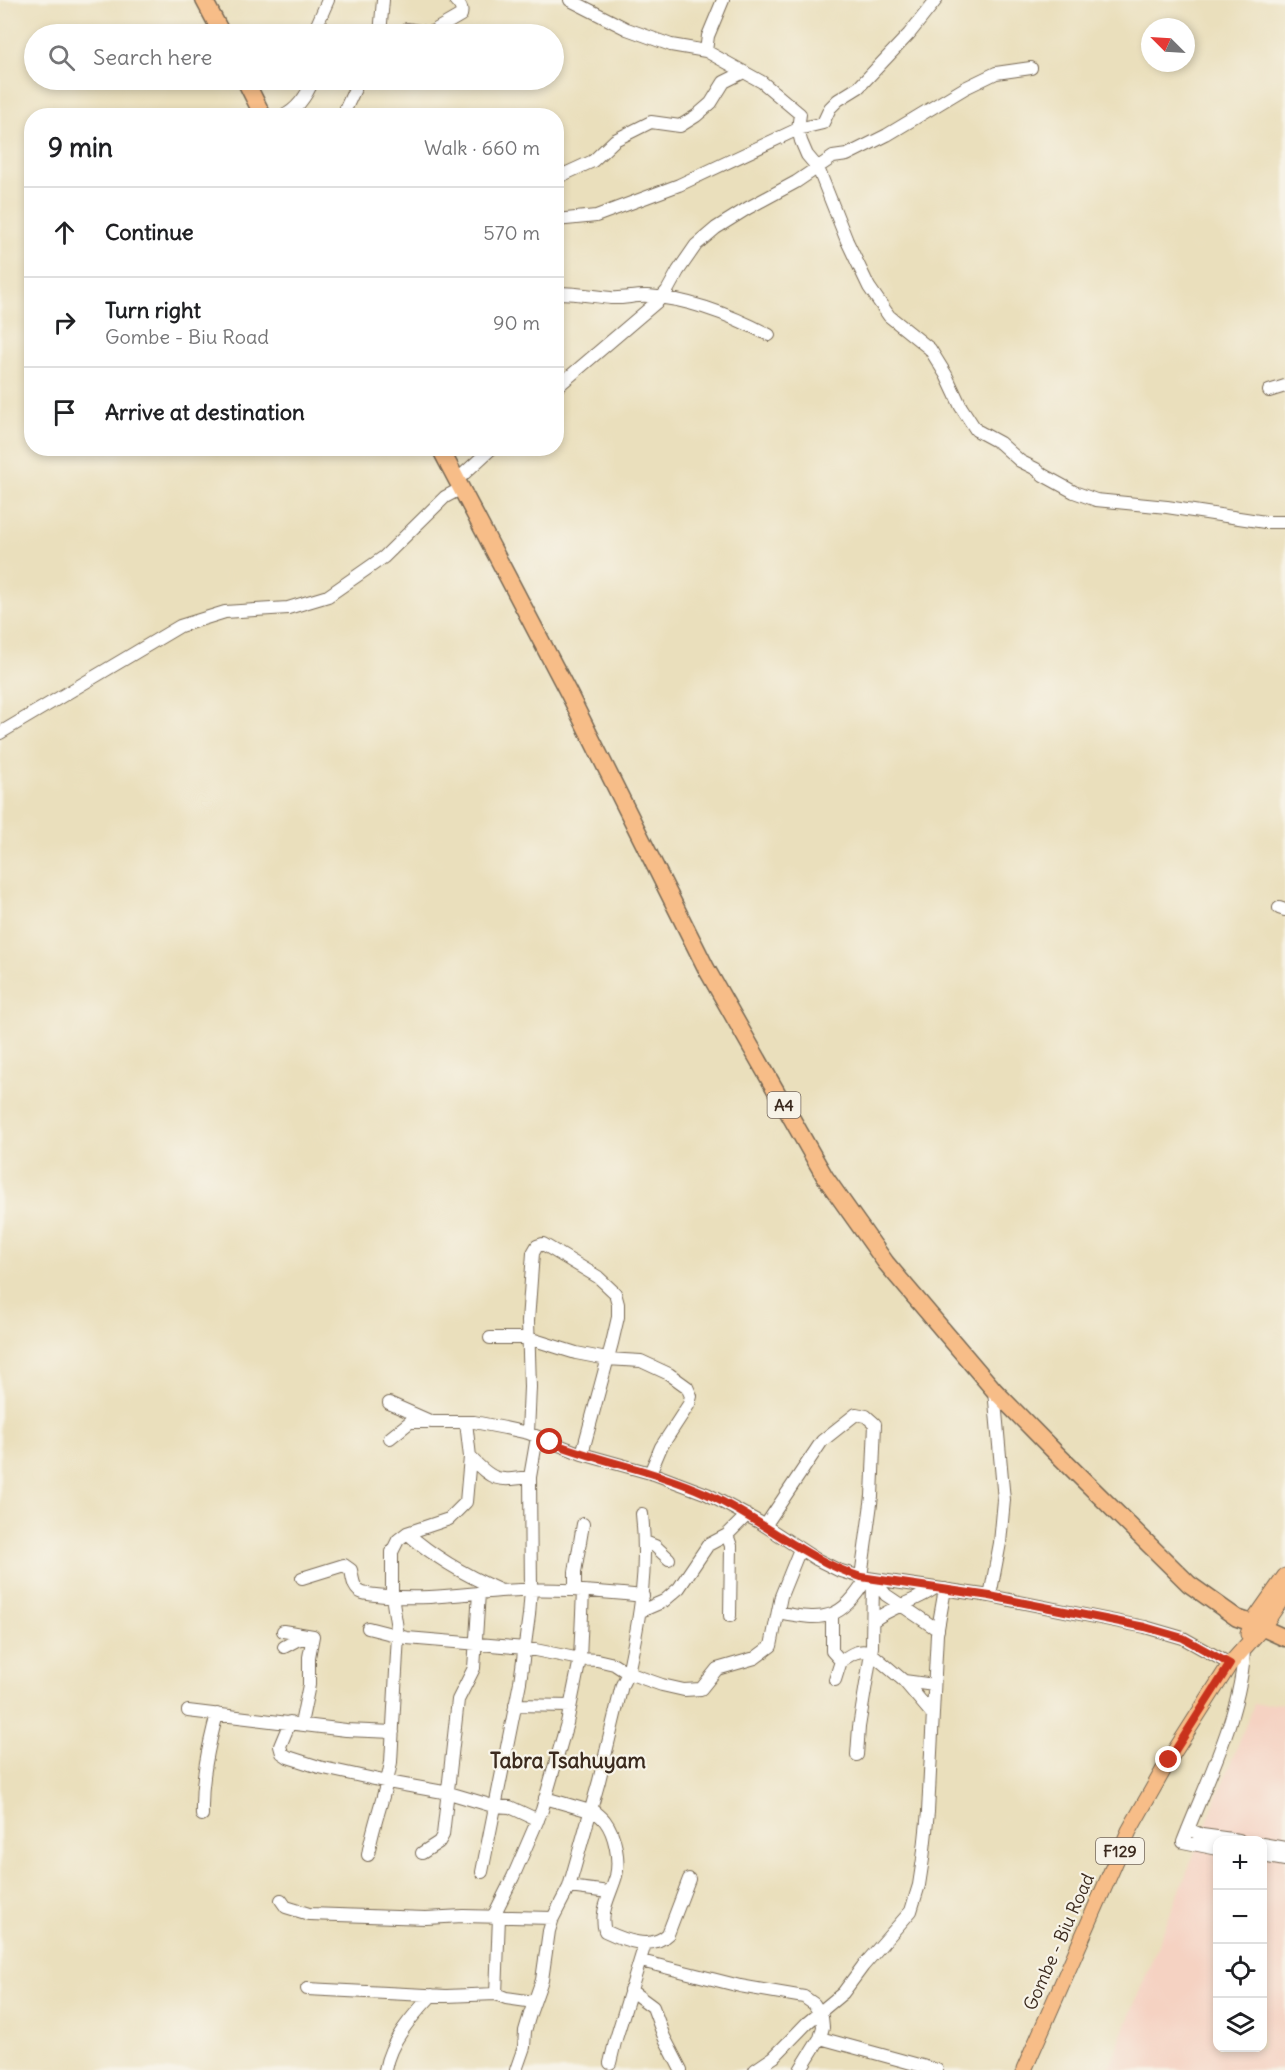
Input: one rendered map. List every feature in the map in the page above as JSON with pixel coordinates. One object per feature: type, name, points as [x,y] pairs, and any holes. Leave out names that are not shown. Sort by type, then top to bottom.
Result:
[{"type":"highway","points":[[204,0],[217,24]]},
{"type":"highway","points":[[250,90],[259,108]]},
{"type":"highway","name":"A4","points":[[444,456],[579,714],[706,968],[825,1177],[886,1263],[994,1390],[1189,1584],[1236,1618],[1285,1638]]},
{"type":"main road","name":"F129","points":[[1257,1625],[1285,1576]]},
{"type":"main road","name":"F129","points":[[1257,1625],[1285,1594]]},
{"type":"main road","name":"Gombe - Biu Road","points":[[1024,2070],[1129,1832],[1169,1760],[1257,1625]]},
{"type":"street","points":[[317,24],[328,0]]},
{"type":"street","points":[[381,24],[383,0]]},
{"type":"street","points":[[446,24],[461,15],[462,7],[455,0]]},
{"type":"street","points":[[570,0],[627,29],[671,45],[706,51],[762,82],[800,114],[798,129],[807,155],[818,168],[847,241],[869,287],[889,316],[930,349],[976,430],[1000,443],[1020,461],[1036,469],[1042,475],[1074,492],[1096,500],[1167,507],[1265,522],[1285,522]]},
{"type":"street","points":[[706,51],[708,36],[723,0]]},
{"type":"street","points":[[564,219],[596,216],[679,186],[798,129],[823,123],[830,108],[838,100],[860,87],[909,34],[936,0]]},
{"type":"street","points":[[564,381],[661,298],[696,245],[716,228],[832,158],[847,155],[887,135],[965,88],[996,74],[1031,68]]},
{"type":"street","points":[[564,174],[593,161],[615,140],[651,122],[680,126],[711,103],[724,82],[744,72]]},
{"type":"street","points":[[295,108],[309,90]]},
{"type":"street","points":[[346,108],[354,90]]},
{"type":"street","points":[[564,293],[583,293],[612,298],[639,296],[687,301],[769,335]]},
{"type":"street","points":[[1269,391],[1285,386]]},
{"type":"street","points":[[0,733],[180,626],[225,612],[288,608],[328,596],[384,557],[485,456]]},
{"type":"street","points":[[482,1872],[525,1648],[531,1590],[532,1435],[528,1338],[533,1253],[537,1246],[543,1244],[598,1277],[615,1293],[618,1304],[618,1317],[582,1454]]},
{"type":"street","points":[[490,1338],[528,1338],[576,1353],[607,1359],[641,1361],[669,1374],[687,1387],[691,1396],[689,1404],[661,1447],[650,1473]]},
{"type":"street","points":[[990,1596],[1000,1543],[1004,1500],[994,1390]]},
{"type":"street","points":[[389,1403],[432,1422]]},
{"type":"street","points":[[765,1526],[822,1441],[856,1414],[866,1416],[875,1424],[867,1578],[873,1621],[871,1653],[859,1727],[857,1755]]},
{"type":"street","points":[[390,1437],[410,1422],[474,1422],[532,1435],[582,1454],[650,1473],[707,1494],[747,1515],[816,1559],[838,1570],[867,1578],[990,1596],[1145,1627],[1183,1638],[1230,1664]]},
{"type":"street","points":[[368,1855],[372,1831],[392,1762],[398,1635],[392,1596],[393,1552],[398,1540],[407,1533],[442,1522],[457,1513],[466,1502],[470,1457],[466,1422]]},
{"type":"street","points":[[470,1457],[493,1478],[504,1481],[530,1477]]},
{"type":"street","points":[[516,2070],[524,2047],[525,2031],[542,1980],[549,1931],[569,1887],[622,1685],[628,1673],[641,1611],[645,1542],[642,1514]]},
{"type":"street","points":[[641,1611],[664,1601],[679,1588],[708,1545],[727,1535],[747,1515]]},
{"type":"street","points":[[496,1994],[500,1950],[496,1917],[538,1820],[567,1723],[580,1659],[579,1591],[575,1572],[583,1524]]},
{"type":"street","points":[[407,1533],[424,1548],[460,1572],[501,1591]]},
{"type":"street","points":[[727,1535],[731,1546],[730,1616]]},
{"type":"street","points":[[645,1542],[655,1546],[669,1559]]},
{"type":"street","points":[[368,1628],[407,1638],[525,1648],[614,1664],[628,1673],[684,1690],[701,1689],[717,1669],[755,1658],[771,1646],[781,1596],[800,1548]]},
{"type":"street","points":[[302,1578],[344,1565],[351,1570],[354,1586],[358,1590],[364,1593],[392,1596],[434,1597],[531,1590],[642,1596]]},
{"type":"street","points":[[867,1578],[886,1595],[938,1630]]},
{"type":"street","points":[[778,1612],[802,1617],[826,1617],[843,1609],[858,1594],[867,1578]]},
{"type":"street","points":[[873,1621],[883,1613],[940,1588]]},
{"type":"street","points":[[754,2070],[774,2057],[843,1993],[863,1966],[911,1911],[919,1885],[928,1812],[940,1588]]},
{"type":"street","points":[[422,1853],[439,1842],[443,1835],[458,1700],[474,1668],[479,1593]]},
{"type":"street","points":[[832,1614],[832,1651],[841,1661]]},
{"type":"street","points":[[283,1631],[313,1636]]},
{"type":"street","points":[[284,1647],[297,1640],[313,1636]]},
{"type":"street","points":[[313,1636],[309,1657],[309,1685],[296,1723],[280,1746],[282,1753],[319,1767],[449,1793],[496,1806],[510,1807],[538,1820]]},
{"type":"street","points":[[1213,1848],[1183,1842],[1231,1720],[1244,1666],[1244,1647]]},
{"type":"street","points":[[835,1680],[841,1661],[857,1652],[866,1651],[904,1681],[932,1714]]},
{"type":"street","points":[[904,1681],[934,1685]]},
{"type":"street","points":[[515,1705],[570,1706]]},
{"type":"street","points":[[188,1711],[393,1732]]},
{"type":"street","points":[[202,1815],[201,1793],[207,1754],[217,1714]]},
{"type":"street","points":[[545,1798],[590,1810],[607,1824],[618,1866],[602,1923],[605,1931],[645,1944],[662,1940],[668,1934],[689,1879]]},
{"type":"street","points":[[1188,1829],[1214,1836]]},
{"type":"street","points":[[1267,1845],[1285,1848]]},
{"type":"street","points":[[1267,1857],[1285,1860]]},
{"type":"street","points":[[569,1887],[609,1892]]},
{"type":"street","points":[[281,1900],[286,1907],[309,1914],[426,1918],[463,1916],[553,1918]]},
{"type":"street","points":[[610,2063],[645,1944]]},
{"type":"street","points":[[641,1961],[741,1986],[804,1997],[814,2004],[820,2013],[823,2027],[820,2038],[800,2070]]},
{"type":"street","points":[[307,1989],[432,1995],[496,1994],[506,1998],[534,2002]]},
{"type":"street","points":[[630,1990],[653,2007],[664,2037],[681,2070]]},
{"type":"street","points":[[386,2070],[402,2031],[411,2017],[432,1995]]},
{"type":"street","points":[[820,2038],[937,2070]]},
{"type":"shaded area","points":[[1285,1703],[1285,2070],[1108,2070],[1254,1704]]},
{"type":"district","name":"Tabra Tsahuyam","points":[[568,1761]]},
{"type":"route","points":[[550,1442],[582,1454],[654,1474],[707,1494],[759,1522],[816,1559],[838,1570],[861,1577],[1050,1606],[1145,1627],[1183,1638],[1230,1664],[1169,1760]]}]
